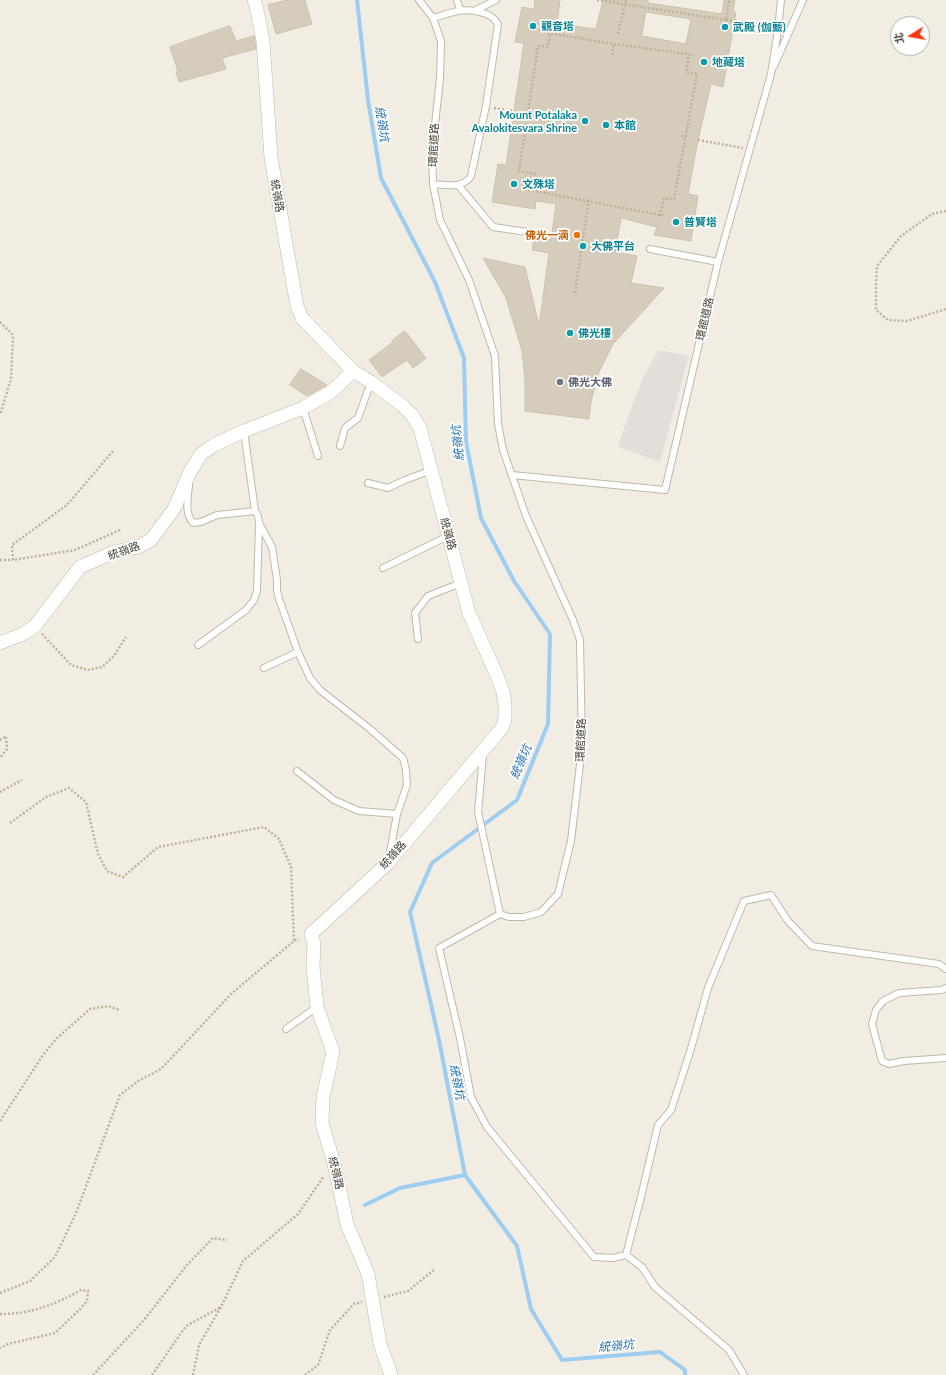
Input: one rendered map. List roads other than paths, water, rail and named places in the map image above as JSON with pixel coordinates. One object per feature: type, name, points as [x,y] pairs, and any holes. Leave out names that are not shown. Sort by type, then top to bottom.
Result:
[{"type":"street","name":"統嶺路","points":[[254,0],[263,41],[272,164],[297,306],[302,318],[353,371],[371,382],[403,406],[412,415],[420,428],[469,613],[498,678],[505,704],[505,719],[502,728],[388,863],[311,934],[314,943],[313,967],[317,1008],[334,1052],[323,1097],[322,1123],[334,1163],[347,1224],[368,1274],[380,1344],[391,1375]]},
{"type":"street","name":"統嶺路","points":[[0,643],[23,634],[35,626],[80,567],[114,552],[138,547],[151,540],[174,508],[190,472],[201,454],[214,445],[244,431],[303,408],[331,392],[353,371]]},
{"type":"lane","name":"環館道路","points":[[419,0],[433,18],[441,40],[440,78],[432,153],[434,184],[440,220],[469,280],[495,356],[498,424],[512,475],[526,516],[573,620],[580,640],[582,747],[571,841],[558,894],[541,912],[524,917],[509,917],[500,914]]},
{"type":"lane","points":[[457,0],[460,10]]},
{"type":"lane","points":[[476,10],[496,0]]},
{"type":"lane","name":"環館道路","points":[[512,475],[665,490],[718,262],[771,74],[781,0]]},
{"type":"lane","points":[[771,74],[803,0]]},
{"type":"lane","points":[[433,18],[460,10],[476,10],[490,16],[498,24],[486,106],[471,176],[458,186],[434,184]]},
{"type":"lane","points":[[458,186],[493,227],[541,234]]},
{"type":"lane","points":[[650,249],[718,262]]},
{"type":"lane","points":[[340,446],[345,428],[358,418],[371,382]]},
{"type":"lane","points":[[303,408],[318,456]]},
{"type":"lane","points":[[198,645],[246,610],[254,600],[257,591],[259,523],[258,516],[255,511],[244,431]]},
{"type":"lane","points":[[368,482],[388,488],[432,470]]},
{"type":"lane","points":[[190,472],[187,508],[188,517],[192,523],[201,522],[217,515],[255,511]]},
{"type":"lane","points":[[259,523],[272,547],[277,580],[276,590],[298,652],[310,678],[320,690],[403,758],[406,770],[407,785],[397,814],[388,863]]},
{"type":"lane","points":[[383,568],[448,536]]},
{"type":"lane","points":[[418,639],[414,613],[428,596],[461,583]]},
{"type":"lane","points":[[264,668],[298,652]]},
{"type":"lane","points":[[483,750],[478,812],[500,914],[439,948],[460,1038],[471,1097],[487,1127],[594,1257],[613,1258],[626,1255],[642,1267],[654,1287],[729,1350],[744,1375]]},
{"type":"lane","points":[[297,771],[334,800],[359,811],[397,814]]},
{"type":"lane","points":[[626,1255],[658,1125],[671,1110],[690,1052],[708,988],[744,901],[771,895],[788,921],[812,946],[939,964],[946,969]]},
{"type":"lane","points":[[946,988],[942,990],[899,993],[888,998],[883,1001],[876,1010],[872,1024],[882,1061],[889,1064],[904,1060],[946,1058]]},
{"type":"lane","points":[[286,1029],[317,1008]]},
{"type":"waterway","name":"統嶺坑","points":[[357,0],[368,100],[381,178],[435,282],[464,358],[466,442],[481,518],[514,581],[550,634],[548,724],[517,800],[432,863],[410,912],[439,1040],[465,1175],[517,1246],[531,1309],[562,1360],[660,1352],[685,1370],[685,1375]]},
{"type":"waterway","points":[[365,1205],[400,1188],[465,1175]]},
{"type":"place","name":"觀音塔","points":[[533,26]]},
{"type":"place","name":"武殿 (伽藍)","points":[[725,27]]},
{"type":"place","name":"地藏塔","points":[[704,62]]},
{"type":"place","name":"Mount Potalaka Avalokitesvara Shrine","points":[[585,121]]},
{"type":"place","name":"本館","points":[[606,125]]},
{"type":"place","name":"文殊塔","points":[[514,184]]},
{"type":"place","name":"普賢塔","points":[[676,222]]},
{"type":"place","name":"佛光一滴","points":[[577,235]]},
{"type":"place","name":"大佛平台","points":[[583,246]]},
{"type":"place","name":"佛光樓","points":[[570,333]]},
{"type":"place","name":"佛光大佛","points":[[560,382]]}]
